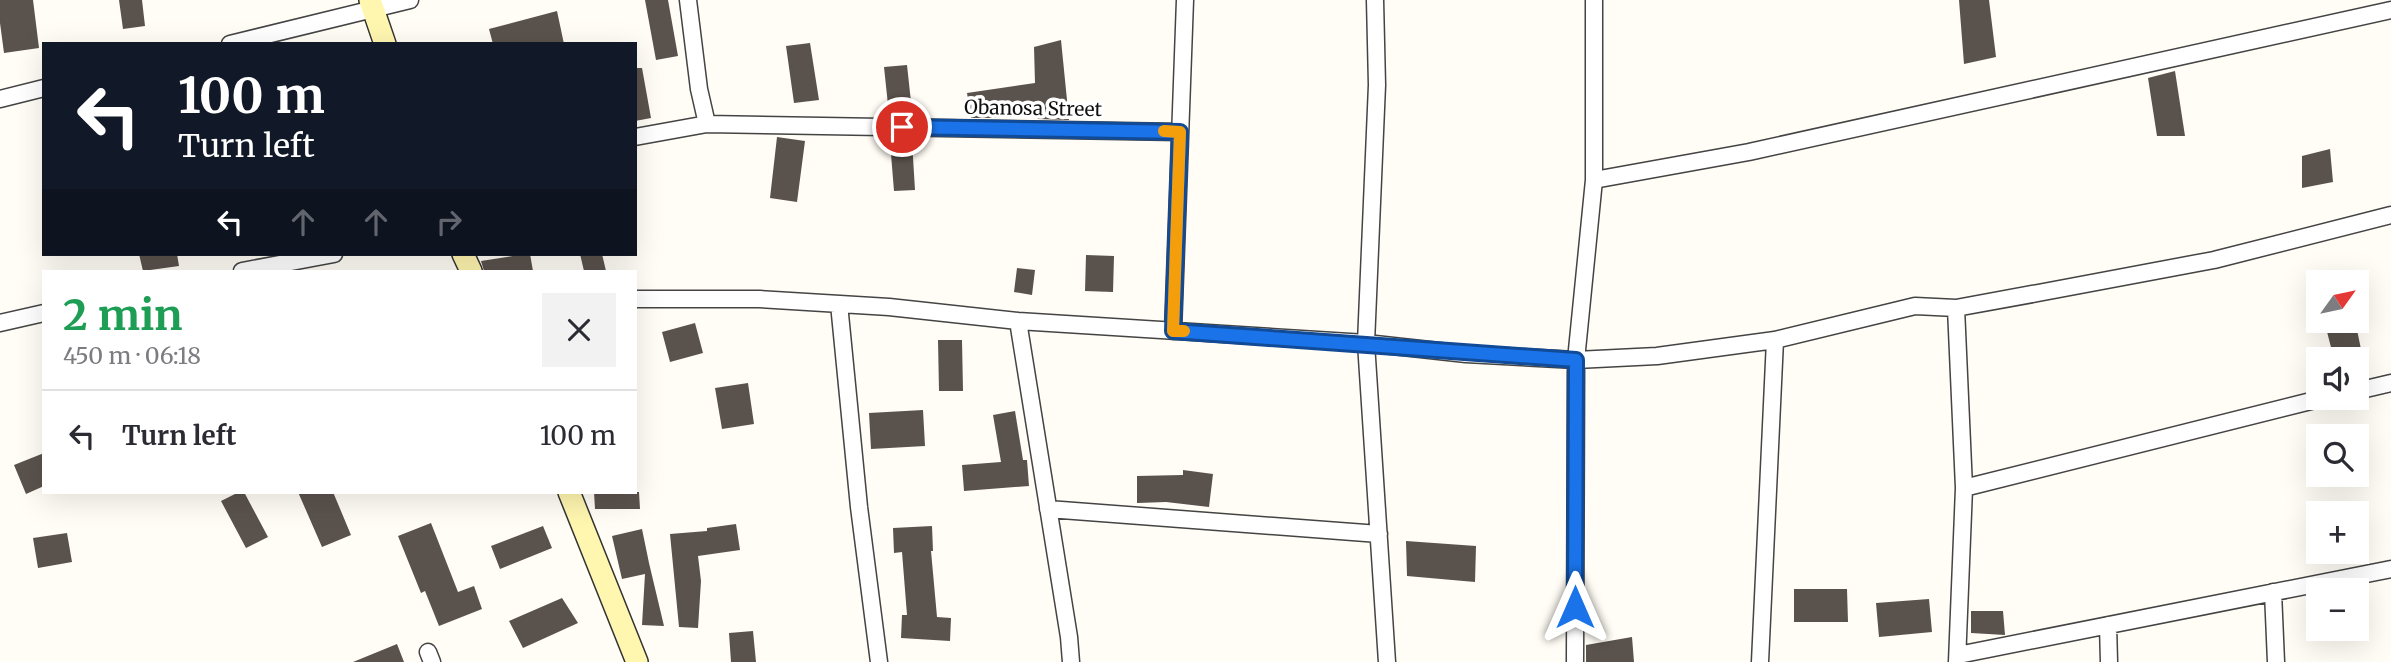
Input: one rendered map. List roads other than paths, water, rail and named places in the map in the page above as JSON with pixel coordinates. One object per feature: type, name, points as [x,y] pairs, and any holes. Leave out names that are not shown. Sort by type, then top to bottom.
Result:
[{"type":"street","points":[[237,42],[372,5],[410,0]]},
{"type":"street","points":[[688,0],[706,124]]},
{"type":"street","points":[[1173,331],[1185,0]]},
{"type":"street","points":[[1375,0],[1377,85],[1366,343],[1387,662]]},
{"type":"street","points":[[1574,662],[1576,360],[1594,180],[1594,0]]},
{"type":"street","points":[[372,5],[384,42]]},
{"type":"street","points":[[1594,180],[1749,152],[2391,10]]},
{"type":"street","points":[[0,95],[42,88]]},
{"type":"street","name":"Obanosa Street","points":[[637,137],[706,124],[1180,132]]},
{"type":"street","points":[[637,299],[759,299],[889,307],[1018,321],[1366,343],[1466,354],[1576,360],[1657,356],[1775,340],[1915,306],[1956,308],[2214,260],[2391,215]]},
{"type":"street","points":[[247,270],[323,256]]},
{"type":"street","points":[[839,304],[859,507],[879,662]]},
{"type":"street","points":[[1956,308],[1964,488],[1957,659],[2108,625],[2391,569]]},
{"type":"street","points":[[0,323],[42,313]]},
{"type":"street","points":[[1018,321],[1069,637],[1070,662]]},
{"type":"street","points":[[1760,662],[1775,340]]},
{"type":"street","points":[[2369,388],[2391,383]]},
{"type":"street","points":[[1964,488],[2306,402]]},
{"type":"street","points":[[570,494],[637,662]]},
{"type":"street","points":[[1048,509],[1379,534]]},
{"type":"street","points":[[2273,592],[2276,662]]},
{"type":"street","points":[[2108,625],[2109,662]]}]
